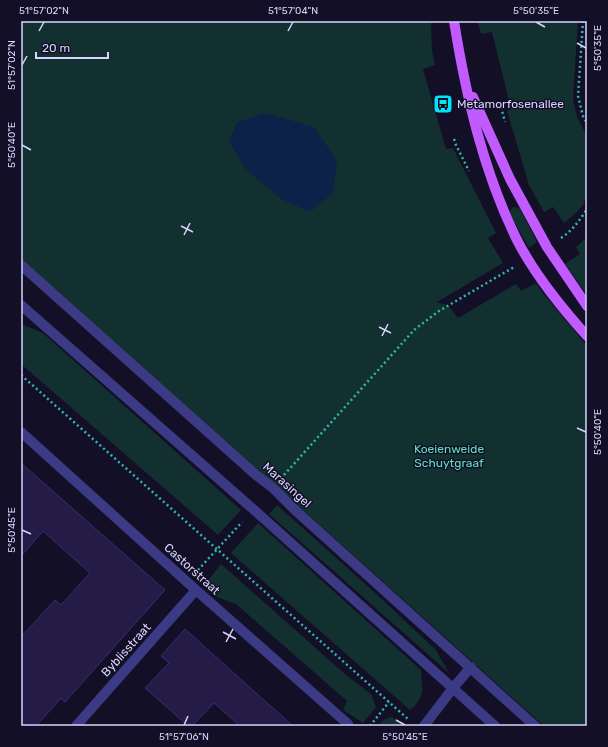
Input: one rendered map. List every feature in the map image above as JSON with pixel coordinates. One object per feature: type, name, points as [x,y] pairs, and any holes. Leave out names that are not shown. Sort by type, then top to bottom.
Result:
[{"type":"main road","points":[[454,21],[462,73],[479,142],[494,188],[517,239],[528,258],[558,303],[587,336]]},
{"type":"main road","points":[[462,73],[507,173],[547,247],[587,306]]},
{"type":"street","name":"Marasingel","points":[[21,265],[256,475],[273,488],[322,535],[534,726]]},
{"type":"street","points":[[21,305],[253,509],[495,726]]},
{"type":"street","name":"Castorstraat","points":[[21,432],[187,582],[348,724]]},
{"type":"street","name":"Byblisstraat","points":[[76,726],[196,590]]},
{"type":"street","points":[[424,726],[453,688],[471,668]]},
{"type":"path","points":[[583,21],[578,96],[583,116],[587,123]]},
{"type":"path","points":[[547,247],[567,234],[580,220],[587,209]]},
{"type":"path","points":[[273,488],[414,330],[439,311],[528,258]]},
{"type":"path","points":[[21,375],[411,721]]},
{"type":"path","points":[[187,582],[253,509]]},
{"type":"path","points":[[370,726],[389,702]]},
{"type":"green space","name":"Koeienweide Schuytgraaf","points":[[21,21],[431,21],[432,51],[435,65],[423,69],[446,149],[453,148],[496,233],[488,238],[503,263],[437,302],[449,306],[458,318],[516,284],[521,291],[536,283],[587,346],[587,726],[544,726],[284,493],[21,263]],"holes":[[[238,122],[247,170],[229,141]]]},
{"type":"green space","points":[[477,21],[578,21],[573,100],[577,117],[587,136],[587,195],[583,205],[564,223],[553,207],[544,212],[529,185],[507,111],[511,109],[492,32],[481,34]]},
{"type":"green space","points":[[513,207],[520,209],[537,242],[529,248],[510,214]]},
{"type":"green space","points":[[587,237],[587,295],[565,264],[580,254],[576,247]]},
{"type":"green space","points":[[21,324],[43,333],[241,510],[218,535],[21,364]]},
{"type":"green space","points":[[277,505],[436,650],[449,673],[269,514]]},
{"type":"green space","points":[[258,523],[421,670],[421,697],[410,710],[231,553]]},
{"type":"green space","points":[[221,564],[346,675],[371,694],[376,707],[363,723],[343,710],[347,701],[236,604],[214,596],[207,582]]},
{"type":"green space","points":[[392,717],[400,722],[398,726],[377,726],[385,719]]},
{"type":"water","points":[[265,113],[314,127],[337,161],[333,193],[310,212],[281,199],[247,170],[229,141],[238,122]]},
{"type":"building","points":[[21,463],[165,590],[65,702],[61,698],[36,726],[21,726],[21,637],[55,600],[61,605],[90,573],[43,531],[21,556]]},
{"type":"building","points":[[185,629],[293,726],[240,726],[214,703],[192,726],[188,726],[145,688],[169,663],[161,656]]},
{"type":"place","name":"Metamorfosenallee","points":[[443,104]]}]
